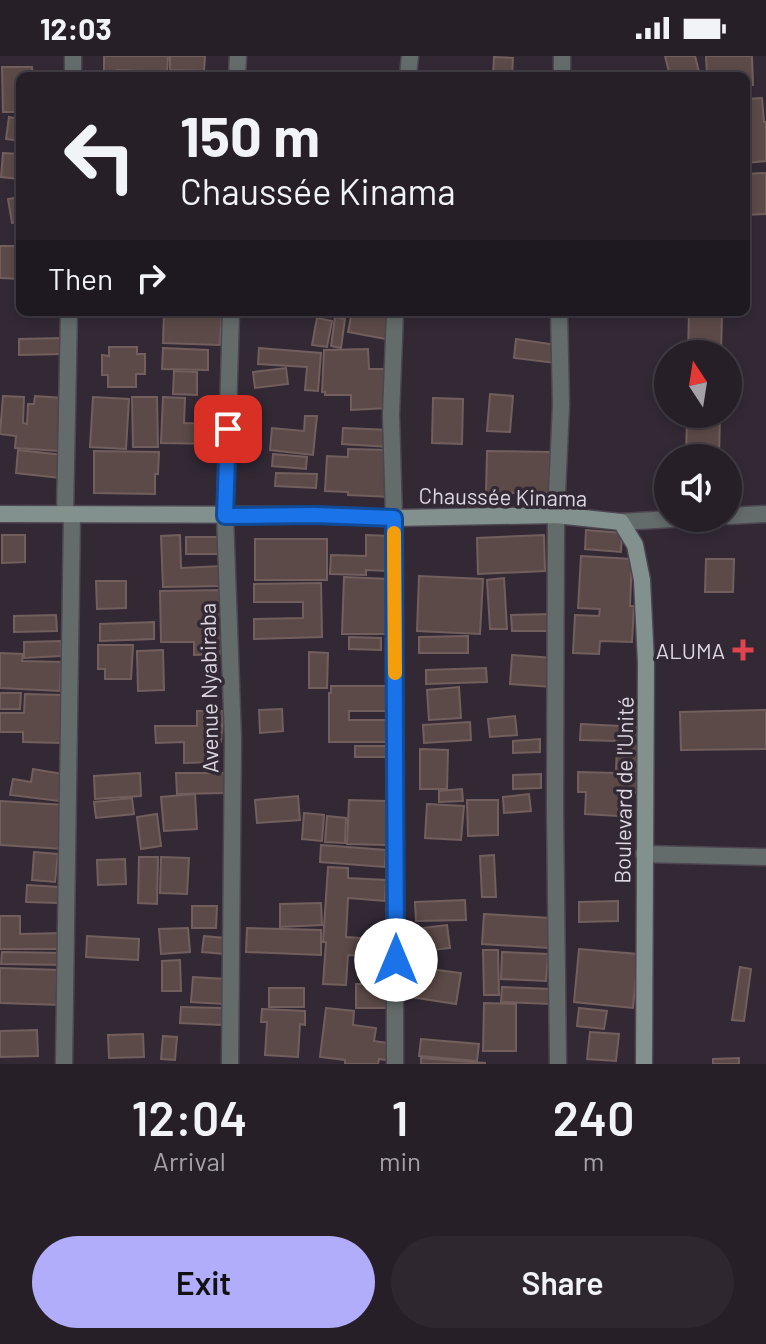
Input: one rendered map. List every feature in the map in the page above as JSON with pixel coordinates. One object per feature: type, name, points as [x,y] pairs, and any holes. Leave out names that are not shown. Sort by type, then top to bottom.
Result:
[{"type":"street","points":[[64,1064],[69,316]]},
{"type":"street","name":"Avenue Nyabiraba","points":[[230,1064],[233,739],[225,516],[231,316]]},
{"type":"street","points":[[395,316],[391,415],[395,1064]]},
{"type":"street","points":[[558,1064],[555,809],[556,515],[561,405],[559,316]]},
{"type":"street","name":"Chaussée Kinama","points":[[0,514],[394,518],[556,515],[621,522]]},
{"type":"street","points":[[742,515],[766,514]]},
{"type":"street","points":[[621,522],[654,520]]},
{"type":"street","name":"Boulevard de l'Unité","points":[[621,522],[635,545],[642,580],[646,663],[644,1064]]},
{"type":"street","points":[[644,854],[766,857]]},
{"type":"building","points":[[104,56],[168,56],[167,72],[104,72]]},
{"type":"building","points":[[170,56],[205,56],[204,71],[170,70]]},
{"type":"building","points":[[665,56],[695,56],[699,72],[669,72]]},
{"type":"building","points":[[706,56],[752,56],[753,85],[750,85],[750,72],[707,72]]},
{"type":"building","points":[[494,57],[513,58],[512,72],[493,72]]},
{"type":"building","points":[[2,67],[32,67],[33,72],[16,72],[16,112],[3,112]]},
{"type":"building","points":[[762,98],[766,122],[766,161],[750,163],[750,99]]},
{"type":"building","points":[[9,117],[16,118],[16,140],[6,139]]},
{"type":"building","points":[[3,153],[16,154],[16,179],[1,177]]},
{"type":"building","points":[[766,173],[766,214],[750,215],[750,174]]},
{"type":"building","points":[[16,198],[16,222],[12,223],[8,199]]},
{"type":"building","points":[[0,246],[16,246],[16,279],[0,278]]},
{"type":"building","points":[[164,316],[222,316],[220,345],[163,343]]},
{"type":"building","points":[[351,316],[390,316],[386,339],[348,332]]},
{"type":"building","points":[[689,316],[722,316],[721,340],[688,340]]},
{"type":"building","points":[[335,317],[345,319],[341,348],[331,346]]},
{"type":"building","points":[[317,318],[332,321],[327,347],[312,345]]},
{"type":"building","points":[[63,338],[63,354],[19,355],[19,339]]},
{"type":"building","points":[[516,339],[557,345],[555,363],[514,358]]},
{"type":"building","points":[[109,347],[137,347],[137,354],[145,354],[145,374],[136,374],[136,387],[108,387],[108,375],[102,375],[102,355],[109,356]]},
{"type":"building","points":[[163,348],[208,350],[208,370],[162,369]]},
{"type":"building","points":[[259,348],[321,353],[318,391],[305,390],[307,367],[258,364]]},
{"type":"building","points":[[368,349],[369,369],[389,369],[389,408],[351,410],[351,395],[325,395],[322,392],[324,350]]},
{"type":"building","points":[[286,368],[288,384],[255,388],[253,372]]},
{"type":"building","points":[[174,371],[197,372],[197,395],[173,394]]},
{"type":"building","points":[[490,394],[513,396],[510,432],[487,431]]},
{"type":"building","points":[[3,396],[24,397],[23,423],[27,424],[28,404],[34,404],[35,396],[64,398],[59,451],[15,448],[16,436],[0,434]]},
{"type":"building","points":[[93,397],[129,399],[126,449],[90,447]]},
{"type":"building","points":[[132,397],[157,397],[158,447],[133,447]]},
{"type":"building","points":[[163,397],[185,398],[184,423],[219,424],[219,444],[161,443]]},
{"type":"building","points":[[433,398],[463,399],[462,444],[432,443]]},
{"type":"building","points":[[305,416],[317,416],[313,455],[270,450],[272,428],[304,431]]},
{"type":"building","points":[[343,428],[390,430],[389,447],[342,444]]},
{"type":"building","points":[[687,428],[720,428],[719,444],[686,444]]},
{"type":"building","points":[[348,449],[389,450],[391,497],[325,491],[327,456],[348,457]]},
{"type":"building","points":[[18,450],[63,455],[60,478],[16,473]]},
{"type":"building","points":[[94,451],[159,452],[155,494],[94,493]]},
{"type":"building","points":[[487,451],[550,452],[549,493],[486,493]]},
{"type":"building","points":[[273,454],[307,457],[306,469],[272,466]]},
{"type":"building","points":[[276,473],[317,474],[316,488],[275,486]]},
{"type":"building","points":[[586,530],[622,533],[621,552],[585,549]]},
{"type":"building","points":[[2,535],[25,535],[25,562],[2,563]]},
{"type":"building","points":[[180,535],[181,568],[221,566],[222,586],[163,587],[161,536]]},
{"type":"building","points":[[366,535],[390,536],[389,571],[366,570],[366,575],[330,574],[331,555],[366,556]]},
{"type":"building","points":[[544,535],[545,571],[478,574],[477,538]]},
{"type":"building","points":[[186,537],[219,537],[219,554],[186,554]]},
{"type":"building","points":[[255,539],[327,539],[327,580],[255,580]]},
{"type":"building","points":[[581,556],[632,559],[632,642],[600,641],[599,654],[573,653],[575,615],[599,616],[600,609],[578,608]]},
{"type":"building","points":[[706,559],[734,559],[733,592],[705,592]]},
{"type":"building","points":[[419,576],[483,579],[480,634],[417,631]]},
{"type":"building","points":[[344,577],[390,579],[389,634],[342,634]]},
{"type":"building","points":[[504,578],[507,629],[490,629],[487,580]]},
{"type":"building","points":[[96,581],[126,581],[126,608],[97,609]]},
{"type":"building","points":[[321,583],[322,637],[254,639],[254,619],[303,618],[303,602],[254,602],[254,584]]},
{"type":"building","points":[[223,590],[224,641],[221,641],[221,654],[194,655],[194,642],[161,642],[160,591]]},
{"type":"building","points":[[550,614],[551,631],[512,631],[511,615]]},
{"type":"building","points":[[56,615],[57,631],[14,632],[14,616]]},
{"type":"building","points":[[154,622],[154,639],[100,641],[100,624]]},
{"type":"building","points":[[468,636],[468,653],[419,653],[419,637]]},
{"type":"building","points":[[349,637],[381,638],[381,650],[349,649]]},
{"type":"building","points":[[61,641],[61,656],[24,658],[24,642]]},
{"type":"building","points":[[98,645],[133,645],[131,679],[105,679],[105,669],[98,669]]},
{"type":"building","points":[[163,650],[164,690],[138,691],[137,651]]},
{"type":"building","points":[[309,652],[328,653],[327,688],[309,688]]},
{"type":"building","points":[[0,653],[23,654],[22,661],[61,662],[60,691],[0,688]]},
{"type":"building","points":[[512,655],[554,658],[552,687],[510,684]]},
{"type":"building","points":[[486,668],[487,682],[426,684],[426,670]]},
{"type":"building","points":[[331,686],[390,686],[390,711],[349,711],[349,720],[388,720],[388,742],[329,742]]},
{"type":"building","points":[[459,687],[461,718],[429,720],[427,690]]},
{"type":"building","points":[[0,693],[21,693],[20,709],[0,709]]},
{"type":"building","points":[[25,694],[62,695],[61,743],[23,742],[23,732],[0,732],[0,713],[24,713]]},
{"type":"building","points":[[282,709],[283,731],[260,733],[259,710]]},
{"type":"building","points":[[766,710],[766,749],[681,750],[680,712]]},
{"type":"building","points":[[197,711],[223,711],[221,742],[214,743],[214,762],[184,763],[184,742],[156,743],[155,726],[197,726]]},
{"type":"building","points":[[515,716],[517,735],[490,737],[488,719]]},
{"type":"building","points":[[470,722],[471,740],[424,743],[423,725]]},
{"type":"building","points":[[581,724],[639,727],[638,793],[619,793],[618,816],[585,814],[586,792],[578,792],[578,772],[616,773],[617,741],[580,740]]},
{"type":"building","points":[[540,739],[540,752],[513,753],[513,741]]},
{"type":"building","points":[[355,746],[387,746],[387,757],[355,757]]},
{"type":"building","points":[[420,749],[448,750],[447,789],[420,789]]},
{"type":"building","points":[[33,769],[63,774],[59,801],[10,795],[13,779],[31,782]]},
{"type":"building","points":[[140,773],[141,796],[95,799],[94,776]]},
{"type":"building","points":[[176,773],[226,773],[226,793],[177,794]]},
{"type":"building","points":[[541,774],[541,788],[513,789],[513,775]]},
{"type":"building","points":[[462,789],[463,801],[439,802],[439,791]]},
{"type":"building","points":[[195,794],[197,829],[164,831],[161,797]]},
{"type":"building","points":[[529,794],[531,811],[504,813],[503,797]]},
{"type":"building","points":[[298,796],[300,820],[257,823],[255,800]]},
{"type":"building","points":[[132,798],[134,814],[96,818],[94,802]]},
{"type":"building","points":[[349,800],[387,801],[386,845],[347,844]]},
{"type":"building","points":[[467,800],[498,800],[498,835],[468,836]]},
{"type":"building","points":[[0,801],[65,805],[63,849],[0,845]]},
{"type":"building","points":[[427,804],[464,806],[461,840],[425,838]]},
{"type":"building","points":[[304,813],[324,815],[322,841],[302,839]]},
{"type":"building","points":[[157,814],[161,846],[141,849],[137,817]]},
{"type":"building","points":[[327,816],[346,818],[345,843],[325,842]]},
{"type":"building","points":[[321,845],[386,850],[385,867],[320,862]]},
{"type":"building","points":[[34,852],[58,854],[55,882],[32,880]]},
{"type":"building","points":[[494,855],[496,897],[482,897],[480,856]]},
{"type":"building","points":[[139,857],[158,857],[157,904],[138,903]]},
{"type":"building","points":[[161,857],[189,858],[187,894],[160,893]]},
{"type":"building","points":[[125,859],[126,884],[98,885],[97,860]]},
{"type":"building","points":[[328,867],[348,868],[348,878],[386,880],[385,901],[348,898],[346,937],[389,940],[388,958],[348,955],[346,985],[323,984]]},
{"type":"building","points":[[27,885],[60,887],[59,903],[26,902]]},
{"type":"building","points":[[465,900],[466,920],[416,921],[415,902]]},
{"type":"building","points":[[618,901],[618,921],[579,922],[579,902]]},
{"type":"building","points":[[321,903],[322,925],[280,927],[280,904]]},
{"type":"building","points":[[192,906],[217,906],[216,928],[192,928]]},
{"type":"building","points":[[484,914],[551,918],[549,948],[482,944]]},
{"type":"building","points":[[0,916],[20,916],[20,934],[64,933],[64,949],[0,949]]},
{"type":"building","points":[[447,925],[450,948],[425,951],[422,928]]},
{"type":"building","points":[[188,928],[190,952],[161,954],[159,929]]},
{"type":"building","points":[[247,928],[321,930],[321,955],[246,952]]},
{"type":"building","points":[[87,936],[139,939],[138,960],[86,957]]},
{"type":"building","points":[[204,936],[225,938],[224,954],[202,952]]},
{"type":"building","points":[[579,949],[638,954],[633,1008],[574,1002]]},
{"type":"building","points":[[483,950],[498,950],[499,995],[484,995]]},
{"type":"building","points":[[2,952],[65,953],[65,965],[1,964]]},
{"type":"building","points":[[502,952],[548,954],[546,981],[501,979]]},
{"type":"building","points":[[180,960],[181,991],[162,991],[162,961]]},
{"type":"building","points":[[415,967],[461,973],[456,1004],[410,997]]},
{"type":"building","points":[[740,967],[751,969],[744,1021],[732,1020]]},
{"type":"building","points":[[0,968],[60,970],[61,1005],[0,1003]]},
{"type":"building","points":[[193,977],[226,979],[224,1004],[191,1002]]},
{"type":"building","points":[[356,984],[388,984],[388,1008],[356,1008]]},
{"type":"building","points":[[502,987],[551,989],[551,1004],[501,1002]]},
{"type":"building","points":[[269,988],[304,988],[304,1007],[269,1007]]},
{"type":"building","points":[[484,1003],[516,1004],[516,1051],[483,1051]]},
{"type":"building","points":[[181,1007],[223,1008],[222,1025],[180,1023]]},
{"type":"building","points":[[326,1008],[354,1011],[353,1025],[376,1028],[374,1041],[394,1044],[392,1061],[379,1059],[378,1064],[345,1064],[345,1060],[320,1057]]},
{"type":"building","points":[[579,1008],[607,1011],[604,1029],[577,1026]]},
{"type":"building","points":[[262,1009],[305,1011],[305,1025],[300,1024],[298,1057],[265,1055],[267,1022],[261,1022]]},
{"type":"building","points":[[37,1030],[38,1056],[0,1057],[0,1031]]},
{"type":"building","points":[[590,1032],[619,1034],[616,1061],[587,1059]]},
{"type":"building","points":[[143,1034],[144,1057],[109,1058],[108,1035]]},
{"type":"building","points":[[163,1036],[177,1037],[175,1060],[161,1059]]},
{"type":"building","points":[[421,1039],[479,1044],[477,1061],[419,1056]]},
{"type":"building","points":[[421,1058],[485,1063],[485,1064],[421,1064]]},
{"type":"building","points":[[739,1058],[739,1064],[713,1064],[713,1059]]},
{"type":"slow traffic","points":[[394,533],[395,673]]},
{"type":"place","name":"ALUMA","points":[[743,650]]},
{"type":"route","points":[[228,429],[225,516],[394,518],[396,960]]}]
